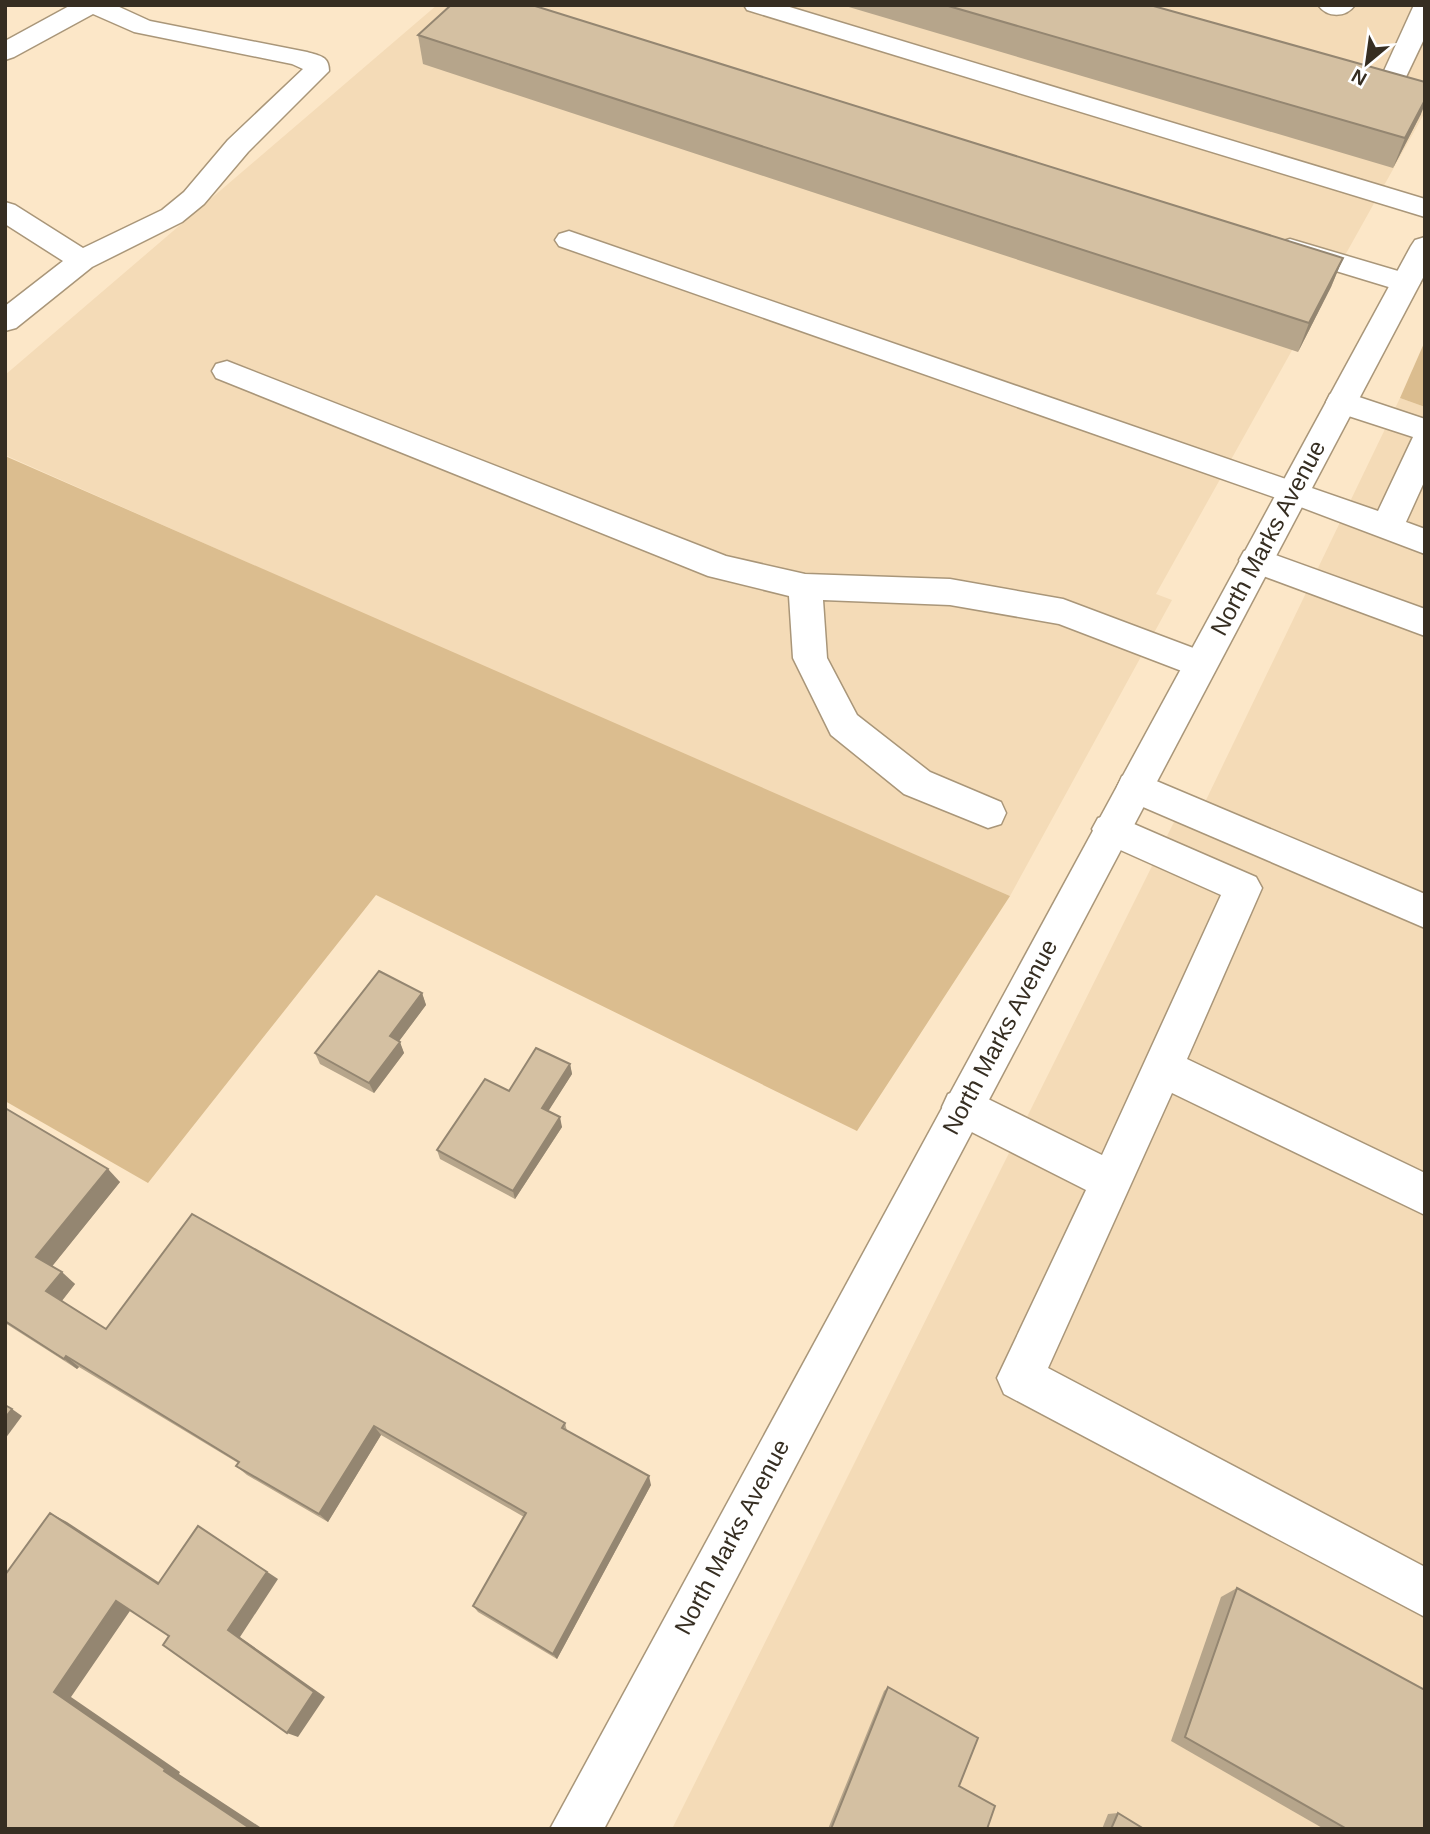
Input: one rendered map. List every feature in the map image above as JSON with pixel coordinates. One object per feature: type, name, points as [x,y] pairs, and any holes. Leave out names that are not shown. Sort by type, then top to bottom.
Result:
[{"type":"main road","points":[[5,52],[92,5],[143,27],[298,57],[316,63],[316,71],[238,146],[194,198],[172,215],[82,260],[5,321]]},
{"type":"main road","points":[[756,5],[1425,208]]},
{"type":"main road","points":[[1330,5],[1340,8],[1343,5]]},
{"type":"main road","points":[[1396,73],[1425,6]]},
{"type":"main road","points":[[5,211],[82,260]]},
{"type":"main road","points":[[569,240],[1293,492],[1425,542]]},
{"type":"main road","points":[[1272,242],[1405,283]]},
{"type":"main road","name":"North Marks Avenue","points":[[576,1829],[1425,246]]},
{"type":"main road","points":[[227,370],[720,567],[805,587],[950,592],[1063,612],[1200,665]]},
{"type":"main road","points":[[1341,402],[1425,430]]},
{"type":"main road","points":[[1387,528],[1425,444]]},
{"type":"main road","points":[[1256,559],[1425,623]]},
{"type":"main road","points":[[805,587],[810,658],[844,725],[917,783],[988,813]]},
{"type":"main road","points":[[1135,787],[1425,912]]},
{"type":"main road","points":[[1111,830],[1243,888],[1112,1181],[1020,1378],[1425,1593]]},
{"type":"main road","points":[[1163,1068],[1425,1195]]},
{"type":"main road","points":[[962,1107],[1112,1181]]},
{"type":"shaded area","points":[[437,5],[1425,5],[1425,112],[1156,594],[1172,600],[1010,896],[546,695],[5,455],[5,375]]},
{"type":"shaded area","points":[[1425,341],[1425,407],[1400,398]]},
{"type":"shaded area","points":[[1400,398],[1425,407],[1425,1829],[672,1829],[1175,820],[1193,827]]},
{"type":"shaded area","points":[[5,456],[1010,896],[857,1131],[376,895],[148,1183],[5,1101]]},
{"type":"building","points":[[451,5],[532,5],[1343,258],[1309,323],[418,35]]},
{"type":"building","points":[[945,5],[1150,5],[1425,82],[1425,100],[1405,138]]},
{"type":"building","points":[[379,971],[422,993],[390,1036],[400,1042],[369,1083],[315,1053]]},
{"type":"building","points":[[536,1048],[570,1064],[542,1108],[560,1117],[513,1191],[437,1150],[485,1079],[509,1091]]},
{"type":"building","points":[[5,1108],[108,1169],[36,1257],[62,1272],[46,1291],[106,1329],[192,1214],[565,1423],[562,1428],[649,1476],[553,1654],[473,1606],[526,1513],[374,1426],[319,1514],[236,1466],[239,1462],[5,1321]]},
{"type":"building","points":[[5,1405],[12,1409],[5,1418]]},
{"type":"building","points":[[50,1513],[158,1584],[198,1526],[267,1572],[228,1630],[314,1692],[287,1733],[163,1645],[169,1636],[116,1601],[54,1692],[251,1829],[5,1829],[5,1575]]},
{"type":"building","points":[[1237,1588],[1425,1690],[1425,1829],[1347,1829],[1185,1737]]},
{"type":"building","points":[[888,1687],[978,1738],[959,1786],[995,1806],[987,1829],[831,1829]]},
{"type":"building","points":[[1118,1813],[1144,1829],[1111,1829]]}]
